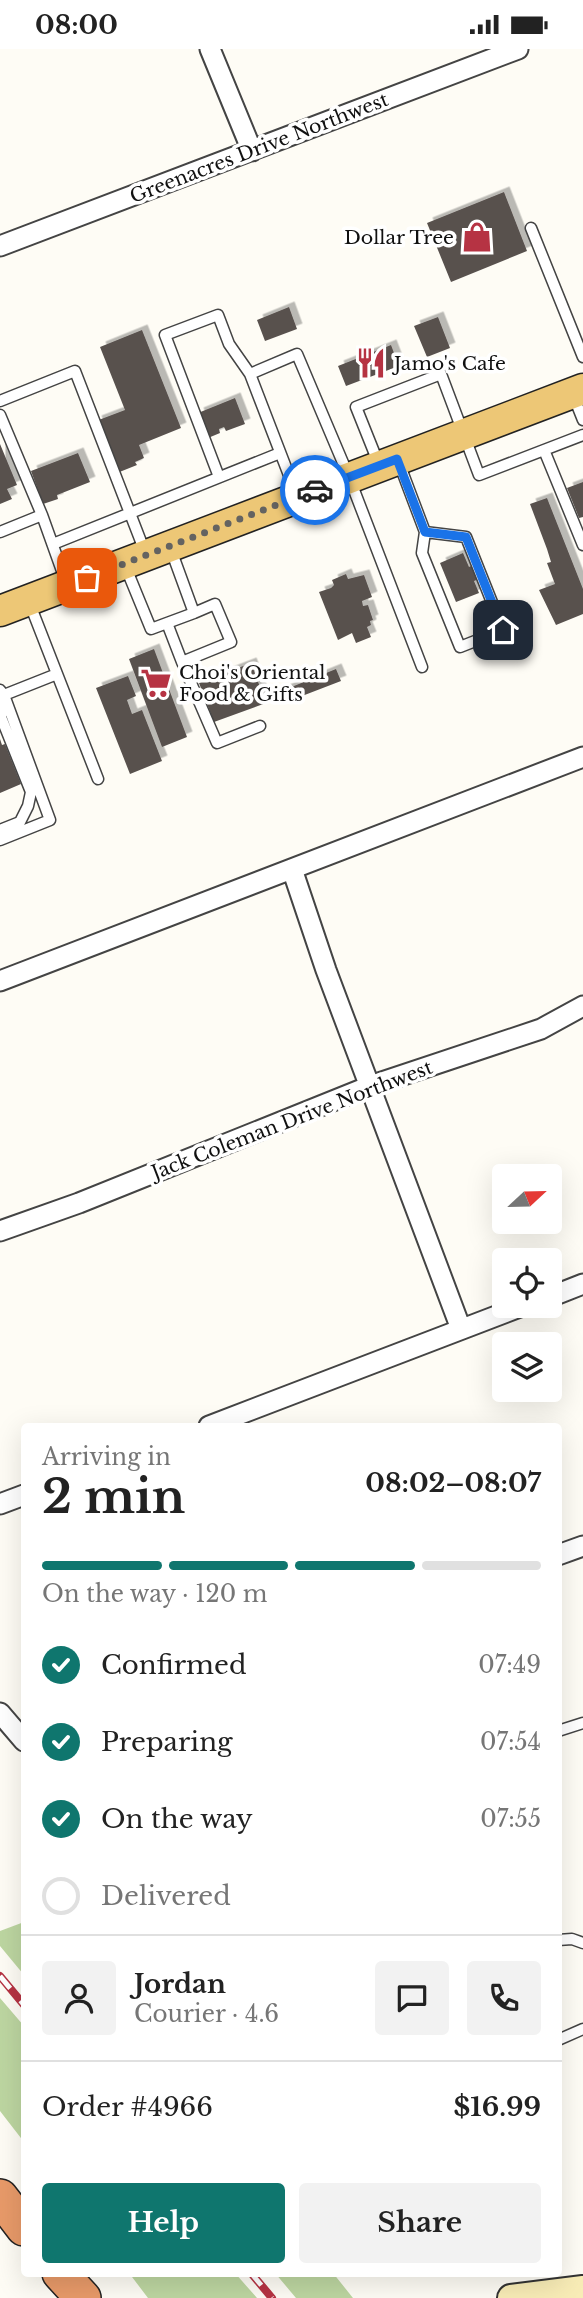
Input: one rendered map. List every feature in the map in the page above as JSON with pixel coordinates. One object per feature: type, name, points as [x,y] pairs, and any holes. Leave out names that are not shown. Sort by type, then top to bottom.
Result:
[{"type":"highway","points":[[0,2197],[21,2224]]},
{"type":"highway","points":[[64,2277],[83,2298]]},
{"type":"main road","points":[[10,605],[68,586],[463,435],[580,401]]},
{"type":"street","points":[[210,49],[252,151]]},
{"type":"street","name":"Greenacres Drive Northwest","points":[[0,246],[519,49]]},
{"type":"street","points":[[0,981],[583,757]]},
{"type":"street","points":[[292,869],[461,1329]]},
{"type":"street","name":"Jack Coleman Drive Northwest","points":[[0,1231],[79,1203],[370,1086],[541,1029],[583,1006]]},
{"type":"street","points":[[562,1292],[583,1284]]},
{"type":"street","points":[[217,1423],[492,1317]]},
{"type":"street","points":[[0,1504],[21,1496]]},
{"type":"street","points":[[562,1554],[583,1546]]},
{"type":"street","points":[[0,1713],[21,1738]]},
{"type":"street","points":[[511,2298],[583,2288]]},
{"type":"lane","points":[[531,227],[583,357]]},
{"type":"lane","points":[[219,477],[165,335],[218,315],[229,344],[250,374],[298,497]]},
{"type":"lane","points":[[250,374],[297,354],[349,477],[422,667]]},
{"type":"lane","points":[[0,401],[75,372],[147,555],[194,613]]},
{"type":"lane","points":[[425,532],[466,537],[503,630],[460,647],[422,553],[425,532],[356,407],[441,375],[479,475],[583,435]]},
{"type":"lane","points":[[0,415],[68,586]]},
{"type":"lane","points":[[544,450],[583,544]]},
{"type":"lane","points":[[53,544],[280,453]]},
{"type":"lane","points":[[0,532],[42,515]]},
{"type":"lane","points":[[147,555],[151,629],[215,604],[231,642],[182,662]]},
{"type":"lane","points":[[10,605],[57,674],[98,779]]},
{"type":"lane","points":[[167,623],[216,743],[260,726]]},
{"type":"lane","points":[[2,692],[57,674]]},
{"type":"lane","points":[[0,830],[20,822],[31,792],[1,717],[2,692]]},
{"type":"lane","points":[[0,840],[50,820],[2,692]]},
{"type":"lane","points":[[562,1730],[583,1723]]},
{"type":"lane","points":[[562,1939],[572,1938],[583,1943]]},
{"type":"lane","points":[[562,2038],[583,2029]]},
{"type":"green space","points":[[21,1923],[21,1971],[0,1946],[0,1931]]},
{"type":"green space","points":[[0,1998],[21,2022],[21,2138],[0,2111]]},
{"type":"green space","points":[[132,2277],[239,2277],[257,2298],[148,2298]]},
{"type":"green space","points":[[278,2277],[336,2277],[353,2298],[296,2298]]},
{"type":"building","name":"Dollar Tree","points":[[504,192],[527,251],[451,282],[427,223]]},
{"type":"building","points":[[289,307],[297,329],[265,341],[257,320]]},
{"type":"building","points":[[438,317],[450,348],[427,357],[414,326]]},
{"type":"building","points":[[142,330],[181,428],[139,445],[144,458],[135,462],[137,465],[117,473],[96,421],[125,410],[100,347]]},
{"type":"building","points":[[391,345],[399,366],[346,386],[338,366]]},
{"type":"building","points":[[235,398],[245,424],[226,431],[224,427],[219,429],[220,433],[208,438],[198,413]]},
{"type":"building","points":[[0,444],[17,485],[7,489],[12,499],[0,504]]},
{"type":"building","points":[[78,453],[90,482],[57,495],[58,499],[43,504],[31,471]]},
{"type":"building","points":[[583,482],[583,517],[579,518],[567,488]]},
{"type":"building","points":[[547,498],[583,589],[583,614],[556,625],[539,590],[555,584],[547,563],[551,562],[547,549],[530,504]]},
{"type":"building","points":[[463,553],[469,567],[473,565],[479,579],[474,581],[479,593],[456,602],[440,563]]},
{"type":"building","points":[[346,574],[348,579],[364,575],[372,597],[362,601],[363,606],[368,605],[373,620],[367,627],[371,637],[356,643],[352,633],[338,640],[319,592],[331,588],[334,585],[332,580]]},
{"type":"building","points":[[154,649],[187,737],[162,747],[129,659]]},
{"type":"building","points":[[251,663],[266,703],[214,722],[199,683]]},
{"type":"building","points":[[336,669],[341,681],[289,701],[284,690]]},
{"type":"building","points":[[128,676],[136,696],[127,700],[132,714],[142,710],[162,761],[130,774],[96,688]]},
{"type":"building","points":[[0,739],[2,745],[5,744],[21,784],[0,793]]},
{"type":"railway","points":[[0,1976],[21,2001]]},
{"type":"railway","points":[[254,2277],[272,2298]]},
{"type":"way so far","points":[[87,578],[315,490]]},
{"type":"place","name":"Dollar Tree","points":[[477,237]]},
{"type":"place","name":"Jamo's Cafe","points":[[371,363]]},
{"type":"place","name":"Choi's Oriental Food & Gifts","points":[[156,683]]},
{"type":"route","points":[[315,490],[397,459],[425,532],[466,537],[503,630]]}]
